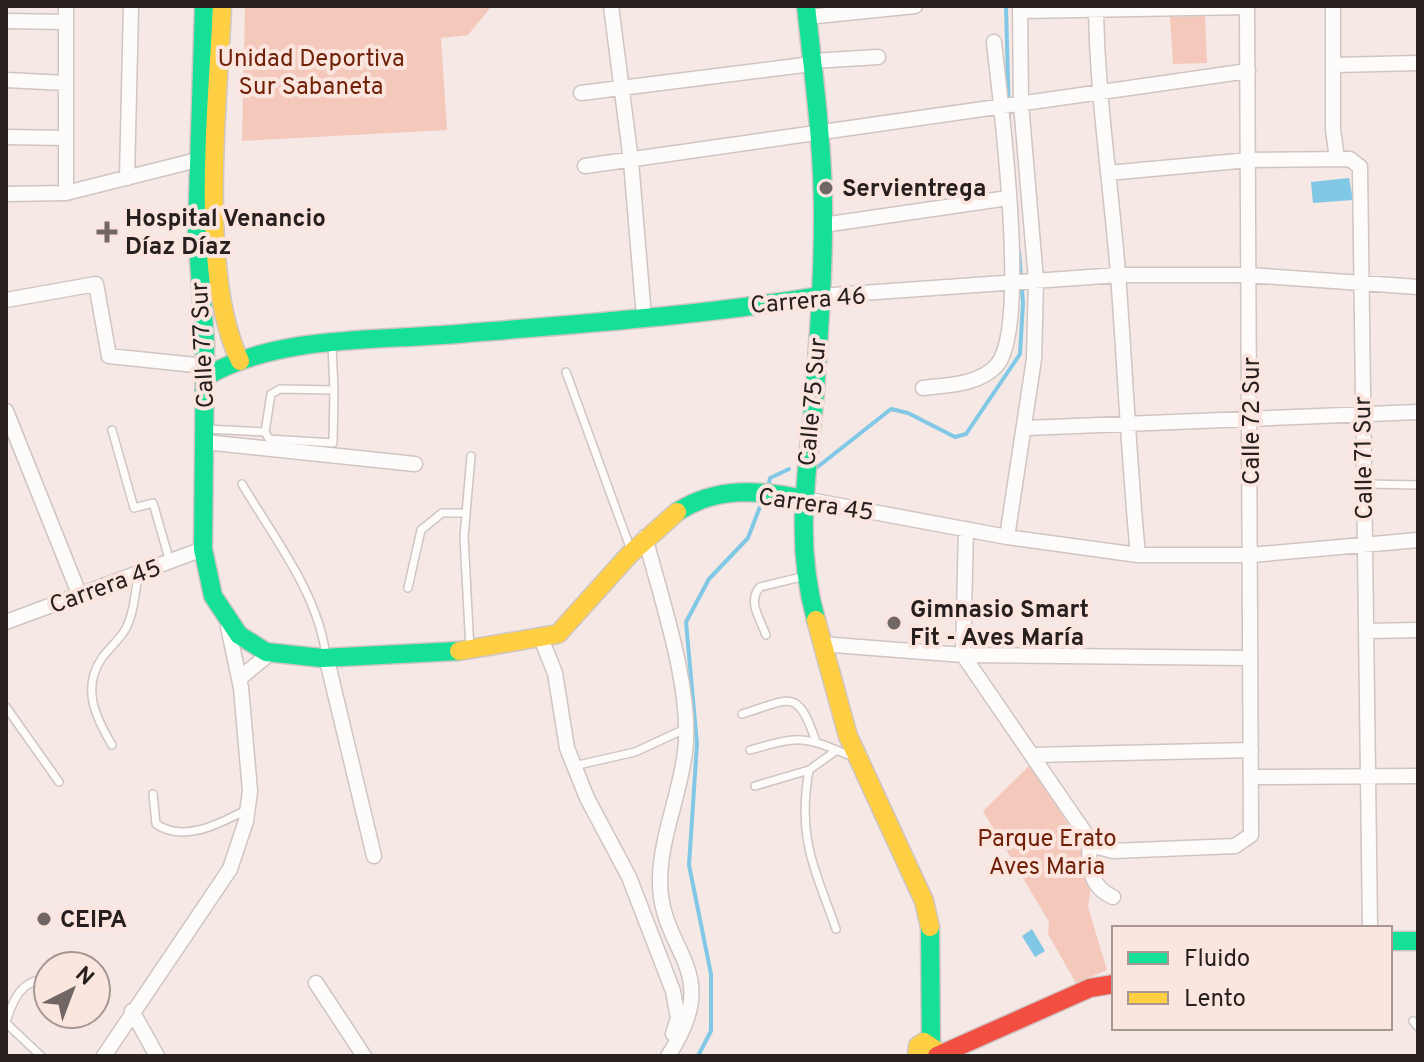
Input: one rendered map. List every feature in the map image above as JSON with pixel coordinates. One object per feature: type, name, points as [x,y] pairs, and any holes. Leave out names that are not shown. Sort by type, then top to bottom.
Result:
[{"type":"street","points":[[66,6],[66,193]]},
{"type":"street","points":[[127,178],[131,6]]},
{"type":"street","name":"Calle 77 Sur","points":[[104,1056],[230,869],[248,809],[250,791],[240,678],[228,627],[204,573],[205,343],[197,259],[204,6]]},
{"type":"street","name":"Calle 77 Sur","points":[[222,6],[217,253],[227,339],[240,361]]},
{"type":"street","points":[[611,6],[631,161],[644,317]]},
{"type":"street","points":[[807,11],[915,6]]},
{"type":"street","points":[[1007,537],[1026,428],[1034,359],[1008,198],[1011,105],[1021,8],[1247,6]]},
{"type":"street","name":"Calle 72 Sur","points":[[1094,845],[1113,851],[1235,846],[1251,835],[1247,658],[1251,420],[1247,6]]},
{"type":"street","points":[[1108,173],[1249,160],[1337,158],[1333,130],[1333,6]]},
{"type":"street","points":[[1096,8],[1098,94],[1118,275],[1126,425],[1138,555]]},
{"type":"street","name":"Calle 75 Sur","points":[[807,11],[820,135],[823,225],[804,499],[804,576],[821,644],[858,759],[924,901],[932,934],[926,1052]]},
{"type":"street","points":[[6,21],[66,22]]},
{"type":"street","points":[[923,388],[981,378],[997,365],[1010,334],[1023,281],[1011,105],[994,42]]},
{"type":"street","points":[[581,93],[878,57]]},
{"type":"street","points":[[1335,65],[1418,63]]},
{"type":"street","points":[[585,166],[820,135],[1248,71]]},
{"type":"street","points":[[6,80],[66,83]]},
{"type":"street","points":[[6,137],[66,138]]},
{"type":"street","name":"Calle 71 Sur","points":[[1337,158],[1350,159],[1360,167],[1370,926]]},
{"type":"street","points":[[6,194],[66,193],[201,159]]},
{"type":"street","points":[[823,225],[1008,198]]},
{"type":"street","name":"Carrera 46","points":[[205,371],[240,361],[332,346],[644,317],[820,296],[1023,281],[1118,275],[1249,275],[1418,287]]},
{"type":"street","points":[[6,300],[96,284],[109,356],[205,371]]},
{"type":"street","points":[[205,343],[217,350],[227,339]]},
{"type":"street","points":[[6,411],[80,596]]},
{"type":"street","points":[[1026,428],[1418,412]]},
{"type":"street","points":[[205,436],[415,464]]},
{"type":"street","name":"Carrera 45","points":[[269,654],[326,656],[470,652],[542,641],[558,634],[645,537],[670,517],[712,494],[778,494],[1007,537],[1138,555],[1251,555],[1418,540]]},
{"type":"street","points":[[966,529],[963,655],[1094,845],[1090,870],[1095,883],[1113,897]]},
{"type":"street","points":[[645,537],[672,642],[687,728],[685,753],[660,877],[663,903],[693,983],[691,1005],[681,1037],[668,1056]]},
{"type":"street","name":"Carrera 45","points":[[6,622],[138,576],[203,549]]},
{"type":"street","points":[[228,627],[269,654],[240,678]]},
{"type":"street","points":[[1366,631],[1418,630]]},
{"type":"street","points":[[542,641],[555,673],[567,748],[629,877],[673,991],[678,1018],[671,1040],[659,1056]]},
{"type":"street","points":[[821,644],[963,655],[1247,658]]},
{"type":"street","points":[[326,656],[374,856]]},
{"type":"street","points":[[1032,755],[1251,750]]},
{"type":"street","points":[[1252,777],[1418,776]]},
{"type":"street","points":[[1392,941],[1418,941]]},
{"type":"street","points":[[316,983],[364,1056]]},
{"type":"street","points":[[926,1052],[957,1045],[1090,988],[1112,984]]},
{"type":"street","points":[[132,1011],[157,1056]]},
{"type":"street","points":[[929,1019],[957,1045]]},
{"type":"lane","points":[[332,346],[334,390],[333,443],[269,439],[265,432],[271,394],[280,389],[334,390]]},
{"type":"lane","points":[[566,372],[632,553]]},
{"type":"lane","points":[[112,430],[134,508],[153,503],[170,563]]},
{"type":"lane","points":[[205,436],[265,432]]},
{"type":"lane","points":[[470,652],[466,513],[471,456]]},
{"type":"lane","points":[[242,484],[319,621],[326,656]]},
{"type":"lane","points":[[1363,484],[1418,485]]},
{"type":"lane","points":[[408,588],[421,530],[442,513],[466,513]]},
{"type":"lane","points":[[112,745],[92,706],[92,683],[100,661],[131,617],[138,576]]},
{"type":"lane","points":[[766,635],[753,600],[755,592],[760,587],[804,576]]},
{"type":"lane","points":[[742,714],[788,700],[799,703],[805,710],[815,739]]},
{"type":"lane","points":[[6,707],[59,782]]},
{"type":"lane","points":[[574,766],[635,752],[687,728]]},
{"type":"lane","points":[[750,750],[782,741],[815,739],[858,759]]},
{"type":"lane","points":[[755,786],[809,770],[837,750]]},
{"type":"lane","points":[[809,770],[803,805],[804,838],[836,929]]},
{"type":"lane","points":[[153,794],[156,824],[181,833],[207,828],[248,809]]},
{"type":"lane","points":[[32,982],[19,991],[6,1023],[41,1056]]},
{"type":"green space","name":"Unidad Deportiva Sur Sabaneta","points":[[245,6],[492,6],[468,35],[441,38],[447,130],[242,141]]},
{"type":"green space","points":[[1205,16],[1207,63],[1173,64],[1170,17]]},
{"type":"green space","name":"Parque Erato Aves Maria","points":[[1030,765],[1078,840],[1091,885],[1088,907],[1107,970],[1076,983],[1048,934],[1049,922],[983,811]]},
{"type":"water","points":[[1349,178],[1353,200],[1313,203],[1311,182]]},
{"type":"water","points":[[1032,929],[1045,951],[1035,957],[1022,936]]},
{"type":"waterway","points":[[1006,6],[1009,120]]},
{"type":"waterway","points":[[815,469],[891,409],[908,413],[955,437],[966,434],[1020,354],[1023,303],[1019,252]]},
{"type":"waterway","points":[[769,483],[770,478],[789,469]]},
{"type":"waterway","points":[[698,1056],[711,1031],[711,974],[689,865],[697,744],[686,622],[709,579],[748,538],[761,504]]},
{"type":"traffic: fast","points":[[204,6],[197,231],[205,343],[203,549],[213,596],[239,635],[266,652],[322,658],[459,651]]},
{"type":"traffic: fast","points":[[806,6],[823,198],[815,390],[804,505],[805,561],[816,620]]},
{"type":"traffic: fast","points":[[205,377],[233,363],[263,354],[327,342],[638,319],[820,296]]},
{"type":"traffic: fast","points":[[677,512],[707,498],[739,492],[804,499]]},
{"type":"traffic: fast","points":[[930,927],[931,1044]]},
{"type":"traffic: fast","points":[[1392,941],[1418,941]]},
{"type":"traffic: slow","points":[[222,6],[215,138],[215,237],[227,325],[240,361]]},
{"type":"traffic: slow","points":[[459,651],[558,634],[629,555],[677,512]]},
{"type":"traffic: slow","points":[[816,620],[848,736],[924,901],[930,927]]},
{"type":"traffic: slow","points":[[917,1056],[918,1046],[924,1042],[936,1050]]},
{"type":"traffic: jam","points":[[937,1056],[1090,988],[1112,984]]},
{"type":"place","name":"Servientrega","points":[[826,188]]},
{"type":"place","name":"Hospital Venancio Díaz Díaz","points":[[107,232]]},
{"type":"place","name":"Gimnasio Smart Fit - Aves María","points":[[894,623]]},
{"type":"place","name":"CEIPA","points":[[44,919]]}]
